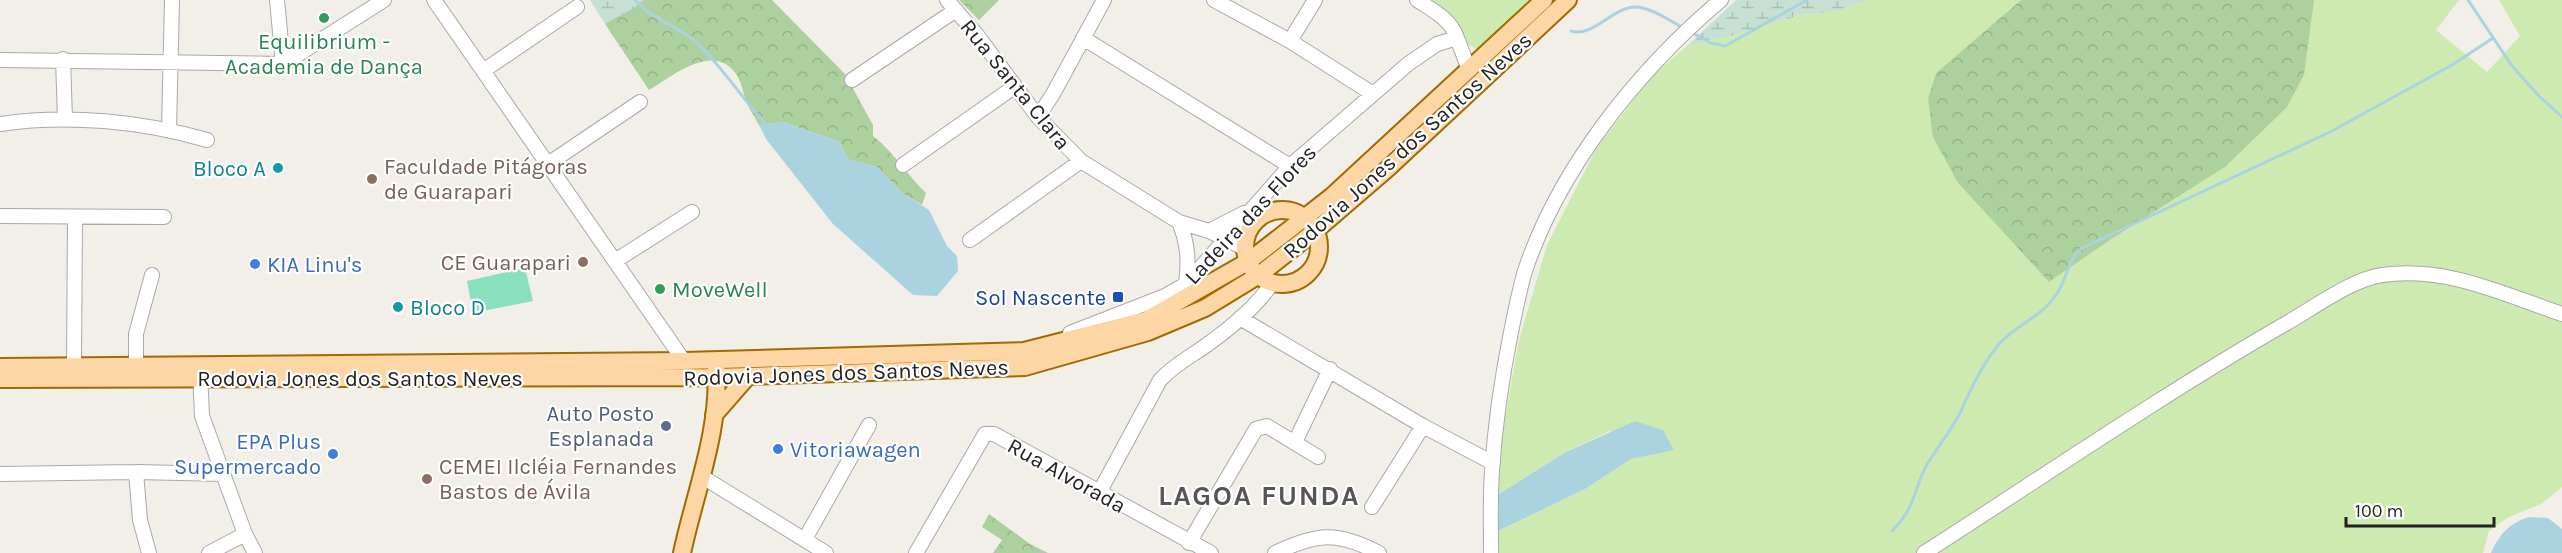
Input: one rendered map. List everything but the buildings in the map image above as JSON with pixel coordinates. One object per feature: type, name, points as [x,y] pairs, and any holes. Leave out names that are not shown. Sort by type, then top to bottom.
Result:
[{"type":"main road","name":"Rodovia Jones dos Santos Neves","points":[[0,379],[136,373],[389,371],[711,377],[1025,367],[1148,332],[1266,279],[1331,197],[1544,0]]},
{"type":"main road","name":"Rodovia Jones dos Santos Neves","points":[[389,371],[1024,351],[1146,320],[1247,255],[1310,224],[1387,169],[1568,0]]},
{"type":"main road","points":[[1292,211],[1310,224],[1318,253],[1310,271],[1293,282],[1266,279],[1247,255],[1250,230],[1257,213],[1292,211]]},
{"type":"main road","points":[[682,553],[713,416],[711,377],[700,360]]},
{"type":"main road","name":"Rodovia Jones dos Santos Neves","points":[[0,367],[74,366],[136,373]]},
{"type":"main road","points":[[713,416],[748,376]]},
{"type":"street","points":[[169,129],[172,0]]},
{"type":"street","points":[[277,0],[283,64]]},
{"type":"street","points":[[0,60],[63,59],[283,64],[384,0]]},
{"type":"street","points":[[434,0],[615,261],[700,360]]},
{"type":"street","points":[[1038,117],[1104,0]]},
{"type":"street","points":[[1214,0],[1290,41],[1372,94]]},
{"type":"street","points":[[1290,41],[1315,0]]},
{"type":"street","points":[[1417,0],[1446,20],[1453,28],[1469,70]]},
{"type":"street","points":[[1491,553],[1493,463],[1503,373],[1519,296],[1541,230],[1594,137],[1637,82],[1662,53],[1721,0]]},
{"type":"street","points":[[852,80],[951,5]]},
{"type":"street","name":"Rua Santa Clara","points":[[951,5],[1038,117],[1081,161],[1179,222],[1209,231],[1247,255]]},
{"type":"street","points":[[483,71],[576,7]]},
{"type":"street","points":[[1083,38],[1290,166]]},
{"type":"street","name":"Ladeira das Flores","points":[[1024,351],[1165,296],[1186,284],[1224,240],[1257,213],[1290,166],[1372,94],[1431,48],[1457,38]]},
{"type":"street","points":[[63,59],[65,118]]},
{"type":"street","points":[[903,165],[1014,87]]},
{"type":"street","points":[[548,164],[640,102]]},
{"type":"street","points":[[0,124],[65,118],[169,129],[207,140]]},
{"type":"street","points":[[970,240],[1081,161]]},
{"type":"street","points":[[615,261],[692,212]]},
{"type":"street","points":[[1209,231],[1257,213]]},
{"type":"street","points":[[0,216],[164,217]]},
{"type":"street","points":[[74,366],[75,217]]},
{"type":"street","points":[[1179,222],[1188,249],[1186,284]]},
{"type":"street","points":[[1924,553],[2189,382],[2336,296],[2378,275],[2419,273],[2458,278],[2562,314]]},
{"type":"street","points":[[136,373],[136,334],[152,275]]},
{"type":"street","points":[[1100,493],[1160,380],[1174,365],[1201,349],[1240,318],[1264,295],[1266,279]]},
{"type":"street","points":[[1240,318],[1330,369],[1423,426],[1493,463]]},
{"type":"street","points":[[1295,442],[1330,369]]},
{"type":"street","points":[[200,372],[202,416],[245,534],[255,553]]},
{"type":"street","points":[[805,539],[869,425]]},
{"type":"street","points":[[1189,543],[1256,429],[1267,426],[1318,457]]},
{"type":"street","points":[[1372,507],[1423,426]]},
{"type":"street","name":"Rua Alvorada","points":[[916,553],[985,434],[994,434],[1189,543],[1211,553]]},
{"type":"street","points":[[0,474],[136,472],[223,474]]},
{"type":"street","points":[[136,472],[140,520],[149,553]]},
{"type":"street","points":[[701,476],[826,553]]},
{"type":"street","points":[[209,553],[245,534]]},
{"type":"street","points":[[1275,553],[1318,537],[1350,539],[1379,553]]},
{"type":"street","points":[[1342,553],[1350,539]]},
{"type":"green space","points":[[590,0],[643,0],[605,24]]},
{"type":"green space","points":[[643,0],[772,0],[845,74],[873,125],[873,136],[926,193],[922,205],[902,193],[877,167],[849,160],[839,142],[783,122],[759,125],[747,104],[738,77],[727,65],[716,61],[705,61],[692,65],[649,90],[605,24]]},
{"type":"green space","points":[[959,0],[999,0],[979,20]]},
{"type":"green space","points":[[1418,0],[1534,0],[1481,50],[1470,46]]},
{"type":"green space","points":[[1736,0],[1869,0],[1835,12],[1800,15],[1728,37],[1688,45]]},
{"type":"green space","points":[[1869,0],[2021,0],[1936,73],[1928,98],[1958,183],[2049,282],[2113,238],[2225,167],[2313,9],[2314,0],[2459,0],[2436,30],[2487,72],[2520,36],[2499,0],[2562,0],[2562,487],[2543,503],[2507,518],[2489,531],[2483,553],[1496,553],[1496,532],[1585,489],[1631,459],[1674,449],[1610,431],[1564,453],[1496,496],[1499,451],[1519,340],[1547,245],[1596,149],[1651,77],[1688,45],[1728,37],[1800,15],[1835,12]]},
{"type":"green space","points":[[2021,0],[2314,0],[2304,75],[2287,107],[2225,167],[2113,238],[2049,282],[1958,183],[1933,137],[1928,98],[1936,73]]},
{"type":"green space","points":[[525,268],[533,301],[473,313],[467,281]]},
{"type":"green space","points":[[989,514],[1030,544],[1048,553],[993,553],[1002,540],[982,527]]},
{"type":"water","points":[[783,122],[839,142],[849,160],[877,167],[902,193],[929,210],[947,246],[957,256],[958,271],[937,296],[913,295],[833,224],[766,139],[759,125]]},
{"type":"water","points":[[1635,421],[1663,430],[1674,450],[1631,459],[1585,489],[1496,532],[1496,496],[1564,453]]},
{"type":"water","points":[[2529,517],[2548,518],[2562,529],[2562,553],[2491,553],[2506,530]]},
{"type":"waterway","points":[[635,0],[649,13],[697,43],[767,126]]},
{"type":"waterway","points":[[1691,32],[1711,43],[1725,46],[1807,0]]},
{"type":"waterway","points":[[2468,0],[2512,66],[2562,117]]},
{"type":"waterway","points":[[1571,31],[1587,30],[1620,11],[1636,7],[1654,12],[1683,28]]},
{"type":"waterway","points":[[1892,531],[1911,505],[1928,463],[1956,420],[1990,357],[2002,341],[2050,303],[2060,289],[2072,259],[2082,248],[2330,132],[2452,65],[2493,38]]},
{"type":"place","name":"Equilibrium - Academia de Dança","points":[[324,18]]},
{"type":"place","name":"Bloco A","points":[[278,168]]},
{"type":"place","name":"Faculdade Pitágoras de Guarapari","points":[[372,179]]},
{"type":"place","name":"CE Guarapari","points":[[583,262]]},
{"type":"place","name":"KIA Linu's","points":[[255,264]]},
{"type":"place","name":"MoveWell","points":[[660,289]]},
{"type":"place","name":"Sol Nascente","points":[[1118,297]]},
{"type":"place","name":"Bloco D","points":[[398,307]]},
{"type":"place","name":"Auto Posto Esplanada","points":[[666,426]]},
{"type":"place","name":"Vitoriawagen","points":[[778,449]]},
{"type":"place","name":"EPA Plus Supermercado","points":[[333,454]]},
{"type":"place","name":"CEMEI Ilcléia Fernandes Bastos de Ávila","points":[[427,479]]},
{"type":"district","name":"LAGOA FUNDA","points":[[1259,495]]}]
